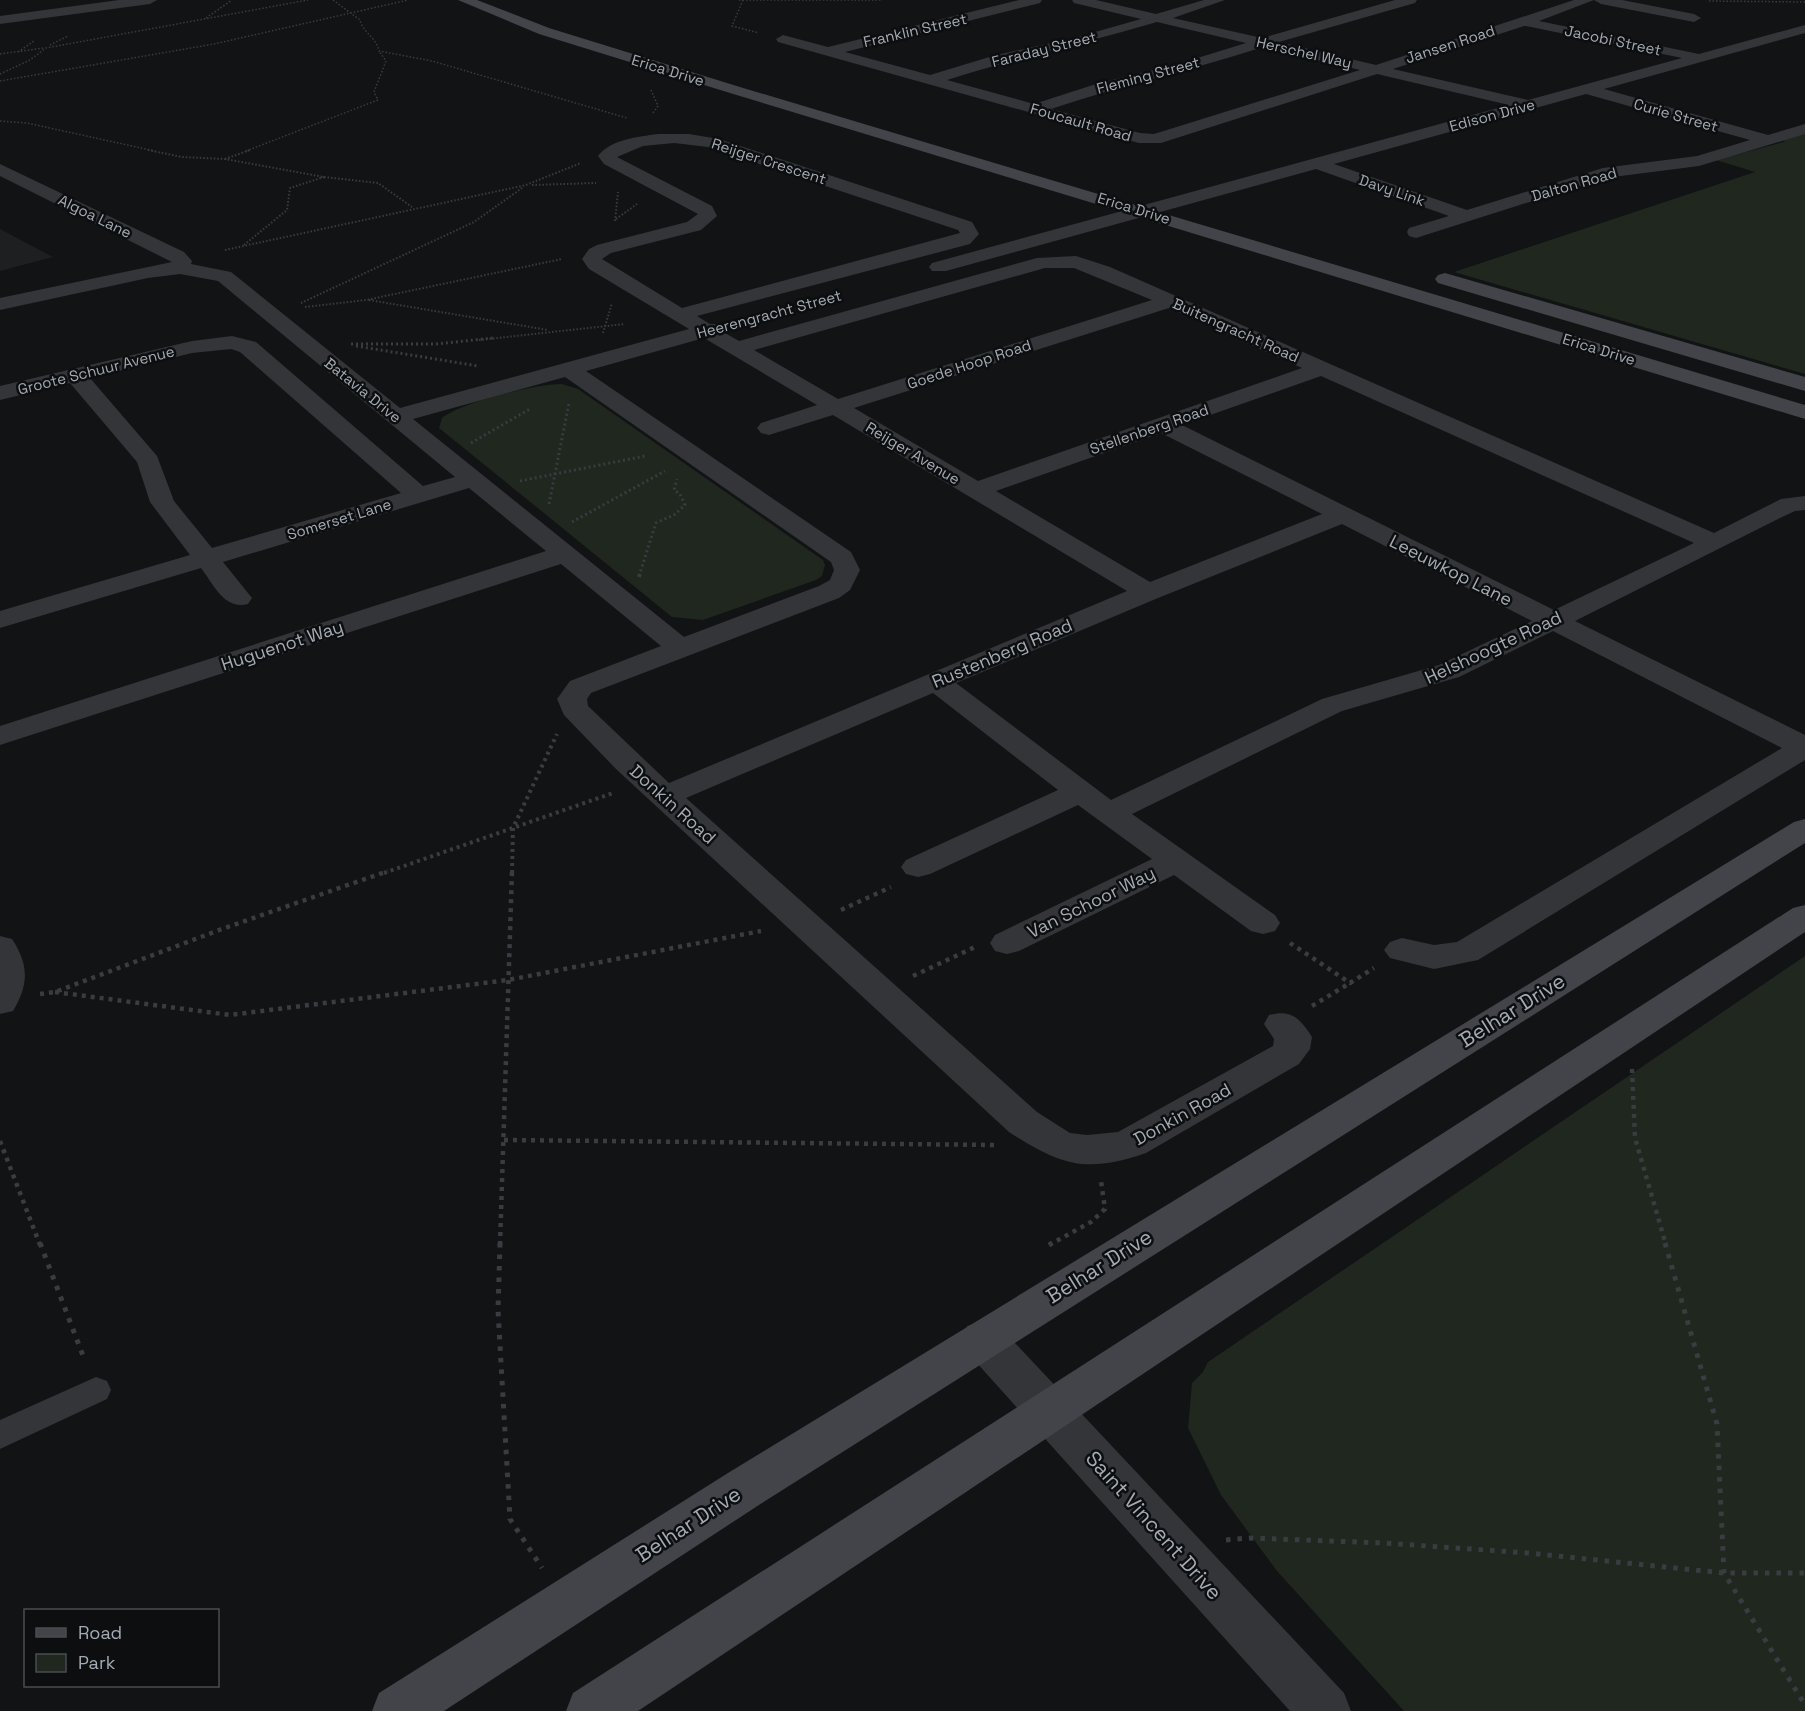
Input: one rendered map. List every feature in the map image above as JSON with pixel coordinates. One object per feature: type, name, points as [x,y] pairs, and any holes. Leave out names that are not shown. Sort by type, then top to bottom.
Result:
[{"type":"main road","name":"Erica Drive","points":[[465,0],[584,44],[1805,412]]},
{"type":"main road","name":"Erica Drive","points":[[1143,191],[1215,212]]},
{"type":"main road","name":"Erica Drive","points":[[1432,275],[1805,384]]},
{"type":"main road","name":"Belhar Drive","points":[[398,1711],[983,1339],[1805,829]]},
{"type":"main road","points":[[592,1711],[1805,916]]},
{"type":"street","points":[[58,0],[70,10]]},
{"type":"street","points":[[0,20],[150,0]]},
{"type":"street","name":"Franklin Street","points":[[829,52],[936,23],[976,16],[1035,0]]},
{"type":"street","name":"Herschel Way","points":[[1079,0],[1529,105]]},
{"type":"street","name":"Faraday Street","points":[[930,80],[1218,0]]},
{"type":"street","name":"Fleming Street","points":[[1034,109],[1101,87],[1182,68],[1410,0]]},
{"type":"street","points":[[1525,22],[1587,0]]},
{"type":"street","points":[[1601,0],[1694,18]]},
{"type":"street","name":"Jacobi Street","points":[[1525,22],[1701,58]]},
{"type":"street","name":"Jansen Road","points":[[1376,69],[1525,22]]},
{"type":"street","name":"Edison Drive","points":[[1143,211],[1805,29]]},
{"type":"street","name":"Foucault Road","points":[[783,39],[1139,138],[1155,139],[1294,97],[1376,69]]},
{"type":"street","name":"Curie Street","points":[[1586,89],[1767,140]]},
{"type":"street","name":"Dalton Road","points":[[1416,232],[1602,173],[1699,161],[1805,129]]},
{"type":"street","name":"Reijger Crescent","points":[[607,156],[646,132],[701,139],[959,224],[970,231],[968,237],[963,240],[682,317]]},
{"type":"street","points":[[607,156],[610,160],[702,208],[708,216],[694,226],[596,253],[592,260],[596,265],[682,317]]},
{"type":"street","name":"Davy Link","points":[[1316,163],[1467,216]]},
{"type":"street","name":"Algoa Lane","points":[[0,169],[178,262]]},
{"type":"street","points":[[917,273],[1143,211]]},
{"type":"street","name":"Buitengracht Road","points":[[736,348],[1052,261],[1078,262],[1715,543]]},
{"type":"street","name":"Batavia Drive","points":[[0,304],[148,272],[178,262],[224,276],[281,313],[395,417],[479,484],[539,523],[564,554],[680,648]]},
{"type":"street","name":"Goede Hoop Road","points":[[769,428],[1170,301]]},
{"type":"street","name":"Reijger Avenue","points":[[682,317],[1148,592]]},
{"type":"street","name":"Heerengracht Street","points":[[395,417],[526,381],[574,379],[613,357],[737,322]]},
{"type":"street","name":"Groote Schuur Avenue","points":[[0,393],[192,347],[232,342],[248,347],[418,495]]},
{"type":"street","name":"Stellenberg Road","points":[[976,490],[1322,368]]},
{"type":"street","points":[[75,375],[149,461],[162,502],[238,598]]},
{"type":"street","points":[[572,703],[577,690],[591,681],[829,592],[841,584],[847,570],[842,558],[574,379]]},
{"type":"street","name":"Leeuwkop Lane","points":[[1162,424],[1341,516],[1805,747]]},
{"type":"street","name":"Somerset Lane","points":[[0,620],[418,495],[479,484]]},
{"type":"street","name":"Helshoogte Road","points":[[1112,812],[1332,705],[1449,671],[1550,620],[1715,543],[1790,504],[1805,503]]},
{"type":"street","name":"Rustenberg Road","points":[[656,788],[935,681],[1148,592],[1341,516]]},
{"type":"street","name":"Huguenot Way","points":[[0,736],[564,554]]},
{"type":"street","name":"Van Schoor Way","points":[[935,681],[1080,792],[1112,812],[1263,923]]},
{"type":"street","name":"Donkin Road","points":[[572,703],[656,788],[1023,1122],[1074,1148],[1132,1143],[1286,1055],[1291,1049],[1293,1037],[1282,1024]]},
{"type":"street","points":[[1402,950],[1434,957],[1466,952],[1805,747]]},
{"type":"street","points":[[918,867],[1080,792]]},
{"type":"street","name":"Van Schoor Way","points":[[1007,944],[1176,861]]},
{"type":"street","points":[[0,947],[10,973],[8,986],[1,1000]]},
{"type":"street","name":"Saint Vincent Drive","points":[[983,1339],[1325,1711]]},
{"type":"lane","points":[[0,1435],[96,1390]]},
{"type":"path","points":[[203,20],[232,0]]},
{"type":"path","points":[[0,74],[30,60],[46,48],[308,0]]},
{"type":"path","points":[[225,159],[378,100],[374,92],[386,61],[378,45],[362,30],[360,20],[333,0]]},
{"type":"path","points":[[0,81],[214,44],[408,0]]},
{"type":"path","points":[[739,0],[882,0]]},
{"type":"path","points":[[743,0],[732,26],[783,39]]},
{"type":"path","points":[[757,0],[845,0]]},
{"type":"path","points":[[379,51],[432,61],[646,132],[658,106],[651,90],[660,88]]},
{"type":"path","points":[[0,121],[27,123],[182,157],[225,159],[324,177],[378,183],[412,208]]},
{"type":"path","points":[[281,313],[474,222],[526,185],[594,157],[607,156]]},
{"type":"path","points":[[243,246],[287,210],[290,188],[324,177]]},
{"type":"path","points":[[178,262],[243,246],[364,222],[412,208],[526,185],[618,183],[643,178]]},
{"type":"path","points":[[618,183],[612,240],[619,245]]},
{"type":"path","points":[[281,313],[366,300],[596,253]]},
{"type":"path","points":[[613,357],[599,346],[616,289],[632,287]]},
{"type":"path","points":[[366,300],[554,331]]},
{"type":"path","points":[[526,381],[514,373],[471,364],[429,360],[346,344],[436,344],[682,317]]},
{"type":"path","points":[[444,456],[459,452],[574,379]]},
{"type":"path","points":[[574,379],[554,474],[539,523],[558,529],[562,528],[687,455]]},
{"type":"path","points":[[479,484],[687,455]]},
{"type":"path","points":[[616,596],[634,590],[656,523],[674,515],[685,505],[680,494],[674,490],[687,455]]},
{"type":"path","points":[[566,1603],[510,1519],[498,1310],[513,828],[572,703]]},
{"type":"path","points":[[1,1000],[56,992],[222,929],[513,828],[656,788]]},
{"type":"path","points":[[56,992],[230,1015],[508,980],[803,923],[835,913],[908,879],[918,867]]},
{"type":"path","points":[[1263,923],[1350,983]]},
{"type":"path","points":[[880,993],[987,942],[1007,944]]},
{"type":"path","points":[[1282,1024],[1402,950]]},
{"type":"path","points":[[1631,1030],[1635,1138],[1717,1424],[1724,1574],[1805,1706]]},
{"type":"path","points":[[504,1140],[1074,1148],[1101,1183],[1105,1209],[1091,1222],[1049,1245]]},
{"type":"path","points":[[0,1141],[96,1390]]},
{"type":"path","points":[[1171,1544],[1249,1538],[1384,1543],[1528,1553],[1724,1574],[1805,1573]]},
{"type":"shaded area","points":[[0,229],[53,257],[0,271]]},
{"type":"green space","points":[[1805,132],[1805,374],[1454,272],[1755,172],[1716,160],[1784,142],[1785,138]]},
{"type":"green space","points":[[562,384],[578,389],[823,560],[825,565],[822,576],[703,620],[672,617],[439,428],[442,418],[465,406],[518,390]]},
{"type":"green space","points":[[1805,956],[1805,1711],[1404,1711],[1277,1571],[1221,1495],[1188,1428],[1192,1383],[1203,1372],[1208,1362]]}]
